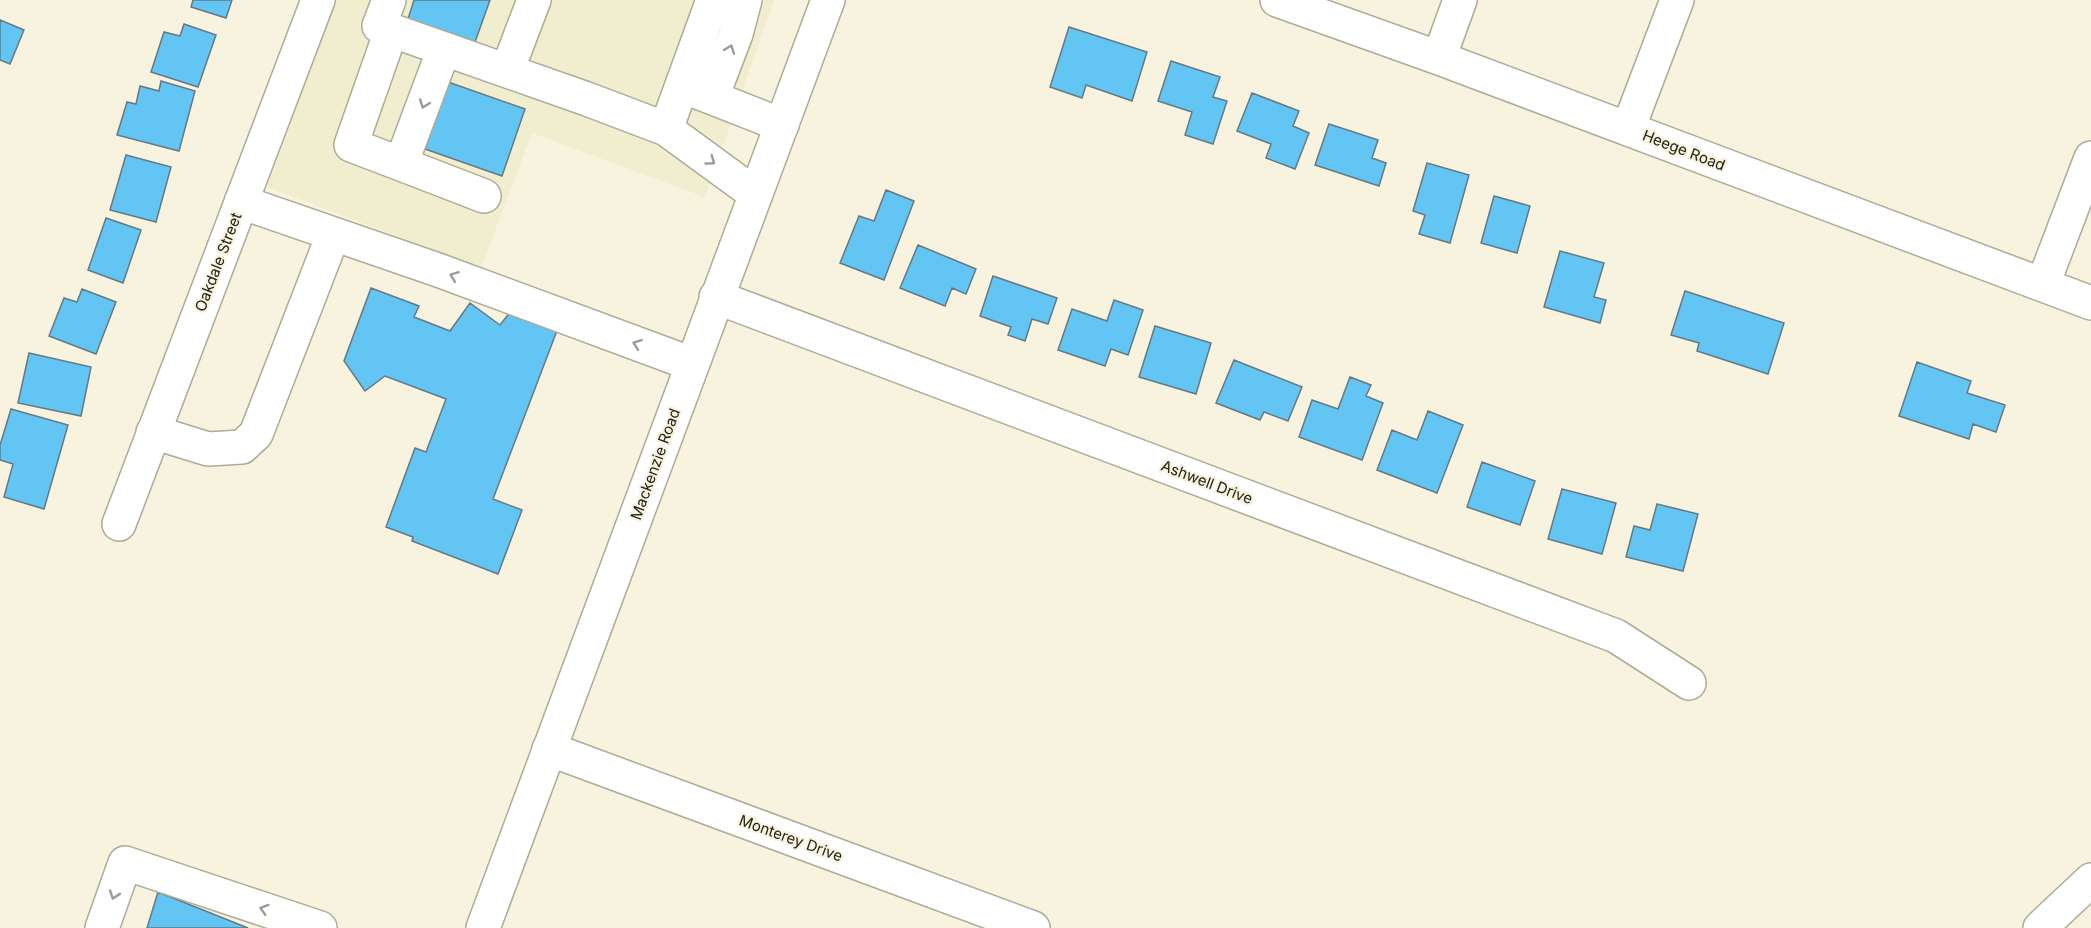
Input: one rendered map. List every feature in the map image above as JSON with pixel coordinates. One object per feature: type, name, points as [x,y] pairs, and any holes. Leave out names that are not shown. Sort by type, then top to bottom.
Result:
[{"type":"street","name":"Oakdale Street","points":[[119,524],[318,0]]},
{"type":"street","points":[[507,71],[534,0]]},
{"type":"street","points":[[666,129],[713,0]]},
{"type":"street","points":[[712,98],[736,34],[745,0]]},
{"type":"street","name":"Mackenzie Road","points":[[483,928],[828,0]]},
{"type":"street","name":"Heege Road","points":[[1277,0],[1439,58],[2091,303]]},
{"type":"street","points":[[1439,58],[1460,0]]},
{"type":"street","points":[[1628,129],[1677,0]]},
{"type":"street","points":[[484,196],[351,146],[390,15],[444,49],[666,129],[755,194]]},
{"type":"street","points":[[401,164],[444,49]]},
{"type":"street","points":[[682,86],[782,125]]},
{"type":"street","points":[[2043,284],[2091,158]]},
{"type":"street","points":[[241,202],[438,270],[692,364]]},
{"type":"street","points":[[153,432],[208,449],[242,447],[256,434],[333,235]]},
{"type":"street","name":"Ashwell Drive","points":[[716,297],[1616,636],[1689,682]]},
{"type":"street","name":"Monterey Drive","points":[[549,749],[1033,928]]},
{"type":"street","points":[[102,928],[125,863],[320,928]]},
{"type":"street","points":[[2040,928],[2091,880]]},
{"type":"shaded area","points":[[337,0],[774,0],[705,197],[532,133],[481,268],[267,187]]},
{"type":"building","points":[[193,0],[232,0],[226,18],[191,7]]},
{"type":"building","points":[[414,0],[490,0],[475,42],[408,19]]},
{"type":"building","points":[[0,20],[24,30],[10,64],[0,60]]},
{"type":"building","points":[[184,24],[216,35],[198,87],[151,72],[164,32],[180,36]]},
{"type":"building","points":[[1069,27],[1147,52],[1132,101],[1086,85],[1082,98],[1050,87]]},
{"type":"building","points":[[1171,61],[1220,77],[1213,97],[1227,101],[1213,144],[1185,135],[1192,112],[1158,101]]},
{"type":"building","points":[[161,81],[195,91],[179,151],[117,135],[127,102],[136,104],[140,86],[159,91]]},
{"type":"building","points":[[448,82],[525,109],[502,176],[425,149]]},
{"type":"building","points":[[1252,93],[1299,111],[1293,126],[1309,133],[1295,169],[1266,158],[1271,144],[1237,131]]},
{"type":"building","points":[[1329,124],[1378,140],[1372,158],[1386,163],[1379,186],[1315,165]]},
{"type":"building","points":[[126,155],[171,167],[156,222],[110,210]]},
{"type":"building","points":[[1427,163],[1469,175],[1450,243],[1419,234],[1425,215],[1413,211]]},
{"type":"building","points":[[886,190],[914,201],[884,280],[840,263],[859,216],[874,221]]},
{"type":"building","points":[[1494,196],[1530,206],[1517,253],[1481,243]]},
{"type":"building","points":[[106,218],[141,230],[123,283],[88,270]]},
{"type":"building","points":[[918,245],[976,269],[966,294],[952,288],[945,306],[900,288]]},
{"type":"building","points":[[1560,251],[1604,263],[1594,297],[1606,300],[1600,323],[1544,307]]},
{"type":"building","points":[[993,276],[1057,298],[1048,324],[1032,319],[1025,341],[1008,335],[1011,327],[980,316]]},
{"type":"building","points":[[371,288],[419,306],[414,317],[450,331],[470,303],[500,325],[511,311],[558,328],[493,499],[522,510],[498,574],[412,541],[413,537],[386,527],[415,448],[426,452],[446,399],[385,376],[365,391],[344,361]]},
{"type":"building","points":[[82,289],[116,302],[96,354],[49,336],[64,298],[77,302]]},
{"type":"building","points":[[1685,291],[1784,323],[1768,374],[1697,351],[1699,343],[1671,335]]},
{"type":"building","points":[[1114,300],[1143,310],[1128,355],[1111,349],[1105,366],[1058,350],[1072,309],[1107,321]]},
{"type":"building","points":[[1155,326],[1211,343],[1196,394],[1139,377]]},
{"type":"building","points":[[29,353],[91,367],[81,416],[18,403]]},
{"type":"building","points":[[1234,360],[1302,387],[1288,421],[1264,412],[1260,420],[1216,403]]},
{"type":"building","points":[[1917,362],[1971,381],[1967,393],[2005,405],[1996,432],[1973,424],[1969,439],[1899,416]]},
{"type":"building","points":[[1350,377],[1371,385],[1366,396],[1383,403],[1362,460],[1299,437],[1312,400],[1338,409]]},
{"type":"building","points":[[11,409],[68,425],[44,509],[4,497],[13,464],[0,460],[0,445]]},
{"type":"building","points":[[1428,411],[1463,425],[1437,493],[1377,470],[1392,430],[1417,440]]},
{"type":"building","points":[[1482,462],[1535,481],[1520,525],[1467,507]]},
{"type":"building","points":[[1562,489],[1616,503],[1602,554],[1548,539]]},
{"type":"building","points":[[1657,504],[1698,514],[1683,571],[1626,557],[1634,526],[1650,530]]},
{"type":"building","points":[[158,892],[248,928],[147,928]]}]
